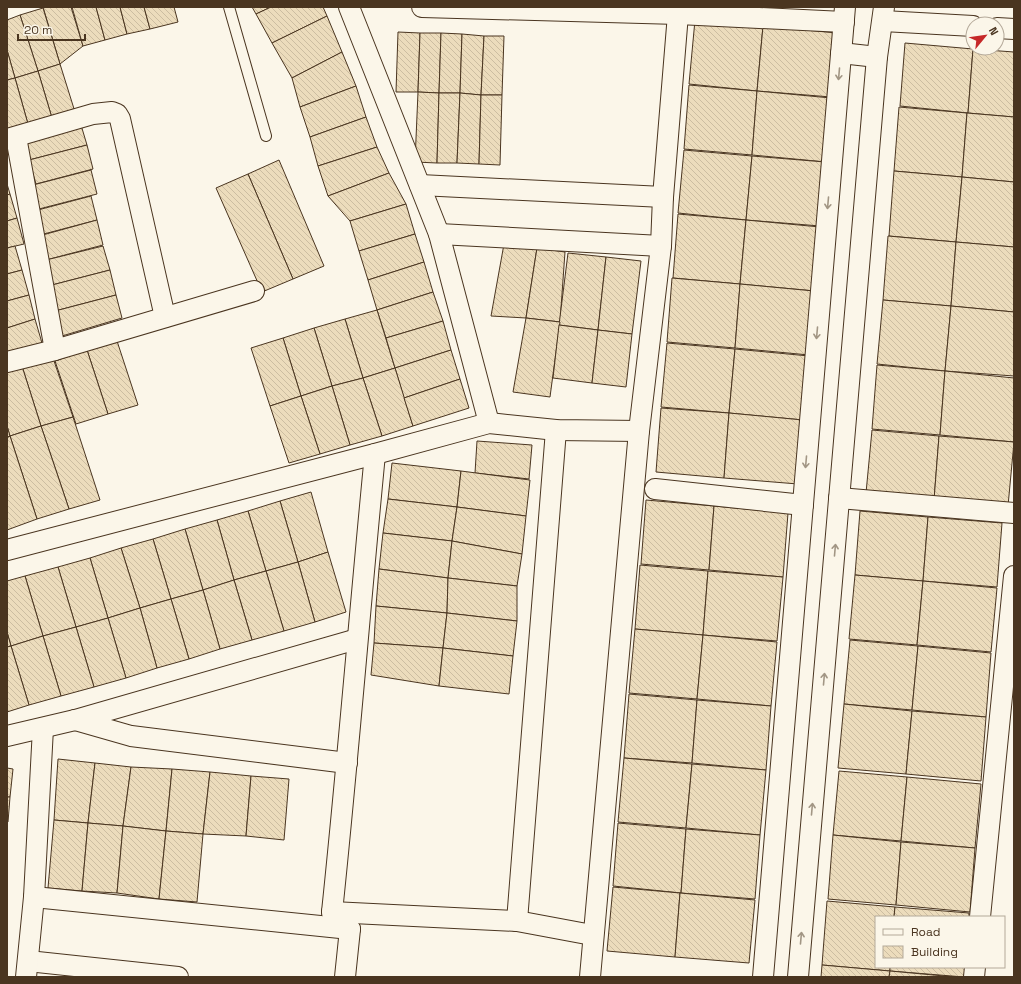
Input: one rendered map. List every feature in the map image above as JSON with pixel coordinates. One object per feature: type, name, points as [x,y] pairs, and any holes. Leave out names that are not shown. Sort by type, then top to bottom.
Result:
[{"type":"street","points":[[349,7],[439,234],[489,422]]},
{"type":"street","points":[[422,7],[678,14],[844,15],[763,977]]},
{"type":"street","points":[[590,977],[592,935],[639,431],[660,246],[678,14]]},
{"type":"street","points":[[798,977],[877,57],[883,14],[965,25]]},
{"type":"street","points":[[841,53],[877,57]]},
{"type":"street","points":[[55,350],[11,138],[93,114],[112,112],[117,114],[120,119],[165,317]]},
{"type":"street","points":[[420,185],[663,196]]},
{"type":"street","points":[[439,234],[660,246]]},
{"type":"street","points":[[7,362],[55,350],[254,291]]},
{"type":"street","points":[[7,550],[375,454],[489,422],[556,430],[639,431]]},
{"type":"street","points":[[517,921],[556,430]]},
{"type":"street","points":[[332,912],[375,454]]},
{"type":"street","points":[[655,489],[803,505]]},
{"type":"street","points":[[839,498],[1014,513]]},
{"type":"street","points":[[980,916],[1013,601],[1014,576]]},
{"type":"street","points":[[7,736],[75,720],[357,639]]},
{"type":"street","points":[[75,720],[131,736],[347,763]]},
{"type":"street","points":[[43,728],[34,897],[27,969],[178,977]]},
{"type":"street","points":[[34,897],[350,929]]},
{"type":"street","points":[[332,912],[517,921],[592,935]]},
{"type":"street","points":[[332,912],[350,929]]},
{"type":"street","points":[[345,977],[350,929]]},
{"type":"lane","points":[[229,7],[266,136]]},
{"type":"building","points":[[43,7],[71,7],[83,46],[60,64]]},
{"type":"building","points":[[72,7],[96,7],[105,40],[83,46]]},
{"type":"building","points":[[96,7],[120,7],[127,34],[105,40]]},
{"type":"building","points":[[120,7],[144,7],[150,29],[127,34]]},
{"type":"building","points":[[144,7],[174,7],[178,22],[150,29]]},
{"type":"building","points":[[252,7],[271,7],[256,14]]},
{"type":"building","points":[[271,7],[323,7],[327,16],[272,43],[256,14]]},
{"type":"building","points":[[43,8],[60,64],[38,71],[20,15]]},
{"type":"building","points":[[20,15],[38,71],[15,78],[7,50],[7,20]]},
{"type":"building","points":[[327,16],[342,52],[292,78],[272,43]]},
{"type":"building","points":[[695,20],[763,26],[757,91],[689,84]]},
{"type":"building","points":[[763,26],[837,33],[831,97],[757,91]]},
{"type":"building","points":[[398,32],[420,33],[418,92],[396,92]]},
{"type":"building","points":[[420,33],[441,33],[439,93],[418,92]]},
{"type":"building","points":[[441,33],[462,34],[460,93],[439,93]]},
{"type":"building","points":[[462,34],[484,36],[481,95],[460,93]]},
{"type":"building","points":[[484,36],[504,36],[502,95],[481,95]]},
{"type":"building","points":[[905,43],[965,48],[965,56],[972,56],[968,113],[900,106]]},
{"type":"building","points":[[7,50],[15,78],[7,80]]},
{"type":"building","points":[[1005,51],[1014,52],[1014,117],[968,113],[972,56],[1005,56]]},
{"type":"building","points":[[342,52],[356,86],[300,107],[292,78]]},
{"type":"building","points":[[60,64],[75,112],[52,118],[38,71]]},
{"type":"building","points":[[38,71],[52,118],[28,124],[15,78]]},
{"type":"building","points":[[15,78],[28,124],[7,131],[7,80]]},
{"type":"building","points":[[689,85],[757,91],[752,155],[684,149]]},
{"type":"building","points":[[356,86],[366,117],[310,137],[300,107]]},
{"type":"building","points":[[757,91],[831,98],[826,162],[752,155]]},
{"type":"building","points":[[418,92],[439,93],[437,163],[415,162]]},
{"type":"building","points":[[439,93],[460,93],[457,163],[437,163]]},
{"type":"building","points":[[460,93],[481,95],[479,164],[457,163]]},
{"type":"building","points":[[481,95],[502,95],[500,165],[479,164]]},
{"type":"building","points":[[899,107],[967,113],[962,177],[894,171]]},
{"type":"building","points":[[967,113],[1014,117],[1014,182],[962,177]]},
{"type":"building","points":[[366,117],[377,147],[318,166],[310,137]]},
{"type":"building","points":[[81,125],[87,145],[29,160],[24,140]]},
{"type":"building","points":[[87,145],[93,169],[36,184],[29,160]]},
{"type":"building","points":[[377,147],[389,173],[328,196],[318,166]]},
{"type":"building","points":[[684,150],[752,156],[746,220],[678,213]]},
{"type":"building","points":[[752,156],[825,162],[820,226],[746,220]]},
{"type":"building","points":[[279,160],[324,266],[293,279],[248,174]]},
{"type":"building","points":[[91,170],[97,194],[39,209],[33,185]]},
{"type":"building","points":[[894,171],[962,177],[956,242],[889,236]]},
{"type":"building","points":[[389,173],[406,204],[350,221],[328,196]]},
{"type":"building","points":[[248,174],[293,279],[262,292],[216,188]]},
{"type":"building","points":[[962,177],[1014,182],[1014,247],[956,242]]},
{"type":"building","points":[[7,184],[10,194],[7,195]]},
{"type":"building","points":[[10,194],[17,218],[7,221],[7,195]]},
{"type":"building","points":[[91,196],[97,220],[40,235],[34,211]]},
{"type":"building","points":[[406,204],[415,234],[359,251],[350,221]]},
{"type":"building","points":[[678,214],[746,220],[740,284],[673,278]]},
{"type":"building","points":[[17,218],[24,244],[7,248],[7,221]]},
{"type":"building","points":[[97,220],[103,245],[46,260],[39,236]]},
{"type":"building","points":[[746,220],[820,227],[815,291],[740,284]]},
{"type":"building","points":[[415,234],[424,262],[368,280],[359,251]]},
{"type":"building","points":[[888,236],[956,242],[951,306],[883,300]]},
{"type":"building","points":[[956,242],[1014,247],[1014,312],[951,306]]},
{"type":"building","points":[[504,244],[537,248],[526,318],[491,316]]},
{"type":"building","points":[[15,246],[22,270],[7,274],[7,248]]},
{"type":"building","points":[[103,246],[110,270],[52,285],[46,260]]},
{"type":"building","points":[[537,248],[565,252],[560,322],[526,318]]},
{"type":"building","points":[[568,253],[606,257],[598,330],[559,325]]},
{"type":"building","points":[[606,257],[641,261],[632,334],[598,330]]},
{"type":"building","points":[[424,262],[433,292],[377,310],[368,280]]},
{"type":"building","points":[[22,270],[29,295],[7,301],[7,274]]},
{"type":"building","points":[[110,270],[116,295],[55,311],[48,286]]},
{"type":"building","points":[[672,278],[740,284],[735,348],[667,342]]},
{"type":"building","points":[[740,284],[814,291],[809,355],[735,348]]},
{"type":"building","points":[[433,292],[443,321],[386,338],[377,310]]},
{"type":"building","points":[[29,295],[35,319],[7,328],[7,301]]},
{"type":"building","points":[[116,295],[122,318],[62,336],[55,311]]},
{"type":"building","points":[[883,300],[951,306],[945,371],[877,364]]},
{"type":"building","points":[[951,306],[1014,312],[1014,376],[945,371]]},
{"type":"building","points":[[377,310],[395,368],[363,378],[345,319]]},
{"type":"building","points":[[526,318],[560,322],[550,397],[513,392]]},
{"type":"building","points":[[35,319],[42,343],[7,354],[7,328]]},
{"type":"building","points":[[345,319],[363,378],[332,386],[314,328]]},
{"type":"building","points":[[443,321],[451,350],[395,368],[386,338]]},
{"type":"building","points":[[559,325],[598,330],[592,383],[553,378]]},
{"type":"building","points":[[314,328],[332,386],[301,396],[283,338]]},
{"type":"building","points":[[598,330],[632,334],[626,387],[592,383]]},
{"type":"building","points":[[283,338],[301,396],[270,406],[251,348]]},
{"type":"building","points":[[117,341],[138,405],[108,414],[87,350]]},
{"type":"building","points":[[667,343],[735,349],[729,413],[661,407]]},
{"type":"building","points":[[735,349],[809,356],[803,420],[729,413]]},
{"type":"building","points":[[87,350],[108,414],[76,424],[55,361]]},
{"type":"building","points":[[451,350],[460,379],[404,398],[395,368]]},
{"type":"building","points":[[52,355],[73,417],[41,426],[21,363]]},
{"type":"building","points":[[21,363],[41,426],[10,436],[7,426],[7,367]]},
{"type":"building","points":[[877,365],[945,371],[940,435],[872,429]]},
{"type":"building","points":[[395,368],[413,426],[382,436],[363,378]]},
{"type":"building","points":[[945,371],[1014,378],[1014,442],[940,435]]},
{"type":"building","points":[[363,378],[382,436],[350,445],[332,386]]},
{"type":"building","points":[[460,379],[469,408],[413,426],[404,398]]},
{"type":"building","points":[[332,386],[350,445],[320,454],[301,396]]},
{"type":"building","points":[[301,396],[320,454],[289,463],[270,406]]},
{"type":"building","points":[[661,408],[729,413],[724,478],[656,472]]},
{"type":"building","points":[[729,413],[803,420],[798,484],[724,478]]},
{"type":"building","points":[[73,417],[100,500],[69,509],[41,426]]},
{"type":"building","points":[[7,426],[10,436],[7,437]]},
{"type":"building","points":[[41,426],[69,509],[37,519],[10,436]]},
{"type":"building","points":[[872,430],[939,436],[934,500],[866,493]]},
{"type":"building","points":[[10,436],[37,519],[7,530],[7,438]]},
{"type":"building","points":[[939,436],[1014,442],[1008,506],[934,500]]},
{"type":"building","points":[[477,441],[532,445],[529,479],[475,473]]},
{"type":"building","points":[[392,463],[461,471],[457,507],[388,499]]},
{"type":"building","points":[[461,471],[530,480],[526,516],[457,507]]},
{"type":"building","points":[[311,492],[328,552],[298,562],[280,501]]},
{"type":"building","points":[[388,499],[457,507],[452,541],[383,533]]},
{"type":"building","points":[[646,500],[714,506],[709,570],[641,564]]},
{"type":"building","points":[[280,501],[298,562],[266,571],[248,511]]},
{"type":"building","points":[[714,506],[788,513],[783,577],[709,570]]},
{"type":"building","points":[[457,507],[526,516],[522,554],[452,541]]},
{"type":"building","points":[[248,511],[266,571],[234,580],[217,520]]},
{"type":"building","points":[[860,511],[928,517],[923,581],[855,575]]},
{"type":"building","points":[[928,517],[1002,523],[997,587],[923,581]]},
{"type":"building","points":[[217,520],[234,580],[203,590],[185,529]]},
{"type":"building","points":[[185,529],[203,590],[171,599],[153,539]]},
{"type":"building","points":[[383,533],[452,541],[448,578],[379,569]]},
{"type":"building","points":[[153,539],[171,599],[140,608],[121,548]]},
{"type":"building","points":[[452,541],[522,554],[517,586],[448,578]]},
{"type":"building","points":[[121,548],[140,608],[108,618],[90,558]]},
{"type":"building","points":[[328,552],[346,612],[315,622],[298,562]]},
{"type":"building","points":[[90,558],[108,618],[76,627],[58,567]]},
{"type":"building","points":[[298,562],[315,622],[284,631],[266,571]]},
{"type":"building","points":[[640,565],[708,571],[703,635],[635,629]]},
{"type":"building","points":[[58,567],[76,627],[43,636],[25,576]]},
{"type":"building","points":[[379,569],[448,578],[447,613],[376,606]]},
{"type":"building","points":[[266,571],[284,631],[252,640],[234,580]]},
{"type":"building","points":[[708,571],[783,577],[777,641],[703,635]]},
{"type":"building","points":[[855,575],[923,581],[917,645],[849,639]]},
{"type":"building","points":[[25,576],[43,636],[11,646],[7,632],[7,581]]},
{"type":"building","points":[[448,578],[517,586],[517,621],[447,613]]},
{"type":"building","points":[[234,580],[252,640],[220,649],[203,590]]},
{"type":"building","points":[[923,581],[997,588],[991,652],[917,645]]},
{"type":"building","points":[[203,590],[220,649],[189,659],[171,599]]},
{"type":"building","points":[[171,599],[189,659],[157,668],[140,608]]},
{"type":"building","points":[[376,606],[447,613],[443,648],[374,643]]},
{"type":"building","points":[[140,608],[157,668],[126,678],[108,618]]},
{"type":"building","points":[[447,613],[517,621],[513,656],[443,648]]},
{"type":"building","points":[[108,618],[126,678],[94,687],[76,627]]},
{"type":"building","points":[[76,627],[94,687],[61,696],[43,636]]},
{"type":"building","points":[[635,629],[703,635],[697,699],[629,693]]},
{"type":"building","points":[[7,632],[11,646],[7,647]]},
{"type":"building","points":[[703,635],[777,642],[771,706],[697,699]]},
{"type":"building","points":[[43,636],[61,696],[29,705],[11,646]]},
{"type":"building","points":[[850,640],[918,646],[912,710],[844,704]]},
{"type":"building","points":[[374,643],[443,648],[439,686],[371,675]]},
{"type":"building","points":[[11,646],[29,705],[7,712],[7,647]]},
{"type":"building","points":[[918,646],[991,653],[986,717],[912,710]]},
{"type":"building","points":[[443,648],[513,656],[509,694],[439,686]]},
{"type":"building","points":[[629,694],[697,700],[692,763],[624,758]]},
{"type":"building","points":[[697,700],[771,706],[766,770],[692,763]]},
{"type":"building","points":[[844,704],[912,711],[906,774],[838,768]]},
{"type":"building","points":[[912,711],[986,717],[981,781],[906,774]]},
{"type":"building","points":[[624,758],[692,764],[686,828],[618,822]]},
{"type":"building","points":[[58,759],[95,763],[88,823],[54,820]]},
{"type":"building","points":[[95,763],[131,767],[123,826],[88,823]]},
{"type":"building","points":[[692,764],[766,770],[760,835],[686,828]]},
{"type":"building","points":[[131,767],[172,769],[166,831],[123,826]]},
{"type":"building","points":[[7,768],[13,769],[10,797],[7,797]]},
{"type":"building","points":[[172,769],[210,772],[203,834],[166,831]]},
{"type":"building","points":[[839,771],[907,777],[901,841],[833,835]]},
{"type":"building","points":[[210,772],[251,776],[246,836],[203,834]]},
{"type":"building","points":[[251,776],[289,779],[284,840],[246,836]]},
{"type":"building","points":[[907,777],[981,784],[975,848],[901,841]]},
{"type":"building","points":[[7,797],[10,797],[8,822],[7,822]]},
{"type":"building","points":[[54,820],[88,823],[82,891],[48,888]]},
{"type":"building","points":[[88,823],[123,826],[117,893],[82,891]]},
{"type":"building","points":[[618,823],[686,829],[681,893],[613,886]]},
{"type":"building","points":[[123,826],[166,831],[159,899],[117,893]]},
{"type":"building","points":[[686,829],[760,835],[755,899],[681,893]]},
{"type":"building","points":[[166,831],[203,834],[197,902],[159,899]]},
{"type":"building","points":[[833,835],[901,842],[896,905],[828,899]]},
{"type":"building","points":[[901,842],[975,848],[970,912],[896,905]]},
{"type":"building","points":[[613,887],[680,893],[675,957],[607,951]]},
{"type":"building","points":[[680,893],[755,900],[749,963],[675,957]]},
{"type":"building","points":[[827,901],[895,907],[894,916],[875,916],[875,968],[890,968],[890,971],[822,965]]},
{"type":"building","points":[[895,907],[969,913],[969,916],[894,916]]},
{"type":"building","points":[[822,965],[890,971],[889,977],[821,977]]},
{"type":"building","points":[[890,968],[965,968],[964,977],[890,971]]},
{"type":"building","points":[[890,971],[955,977],[889,977]]}]
